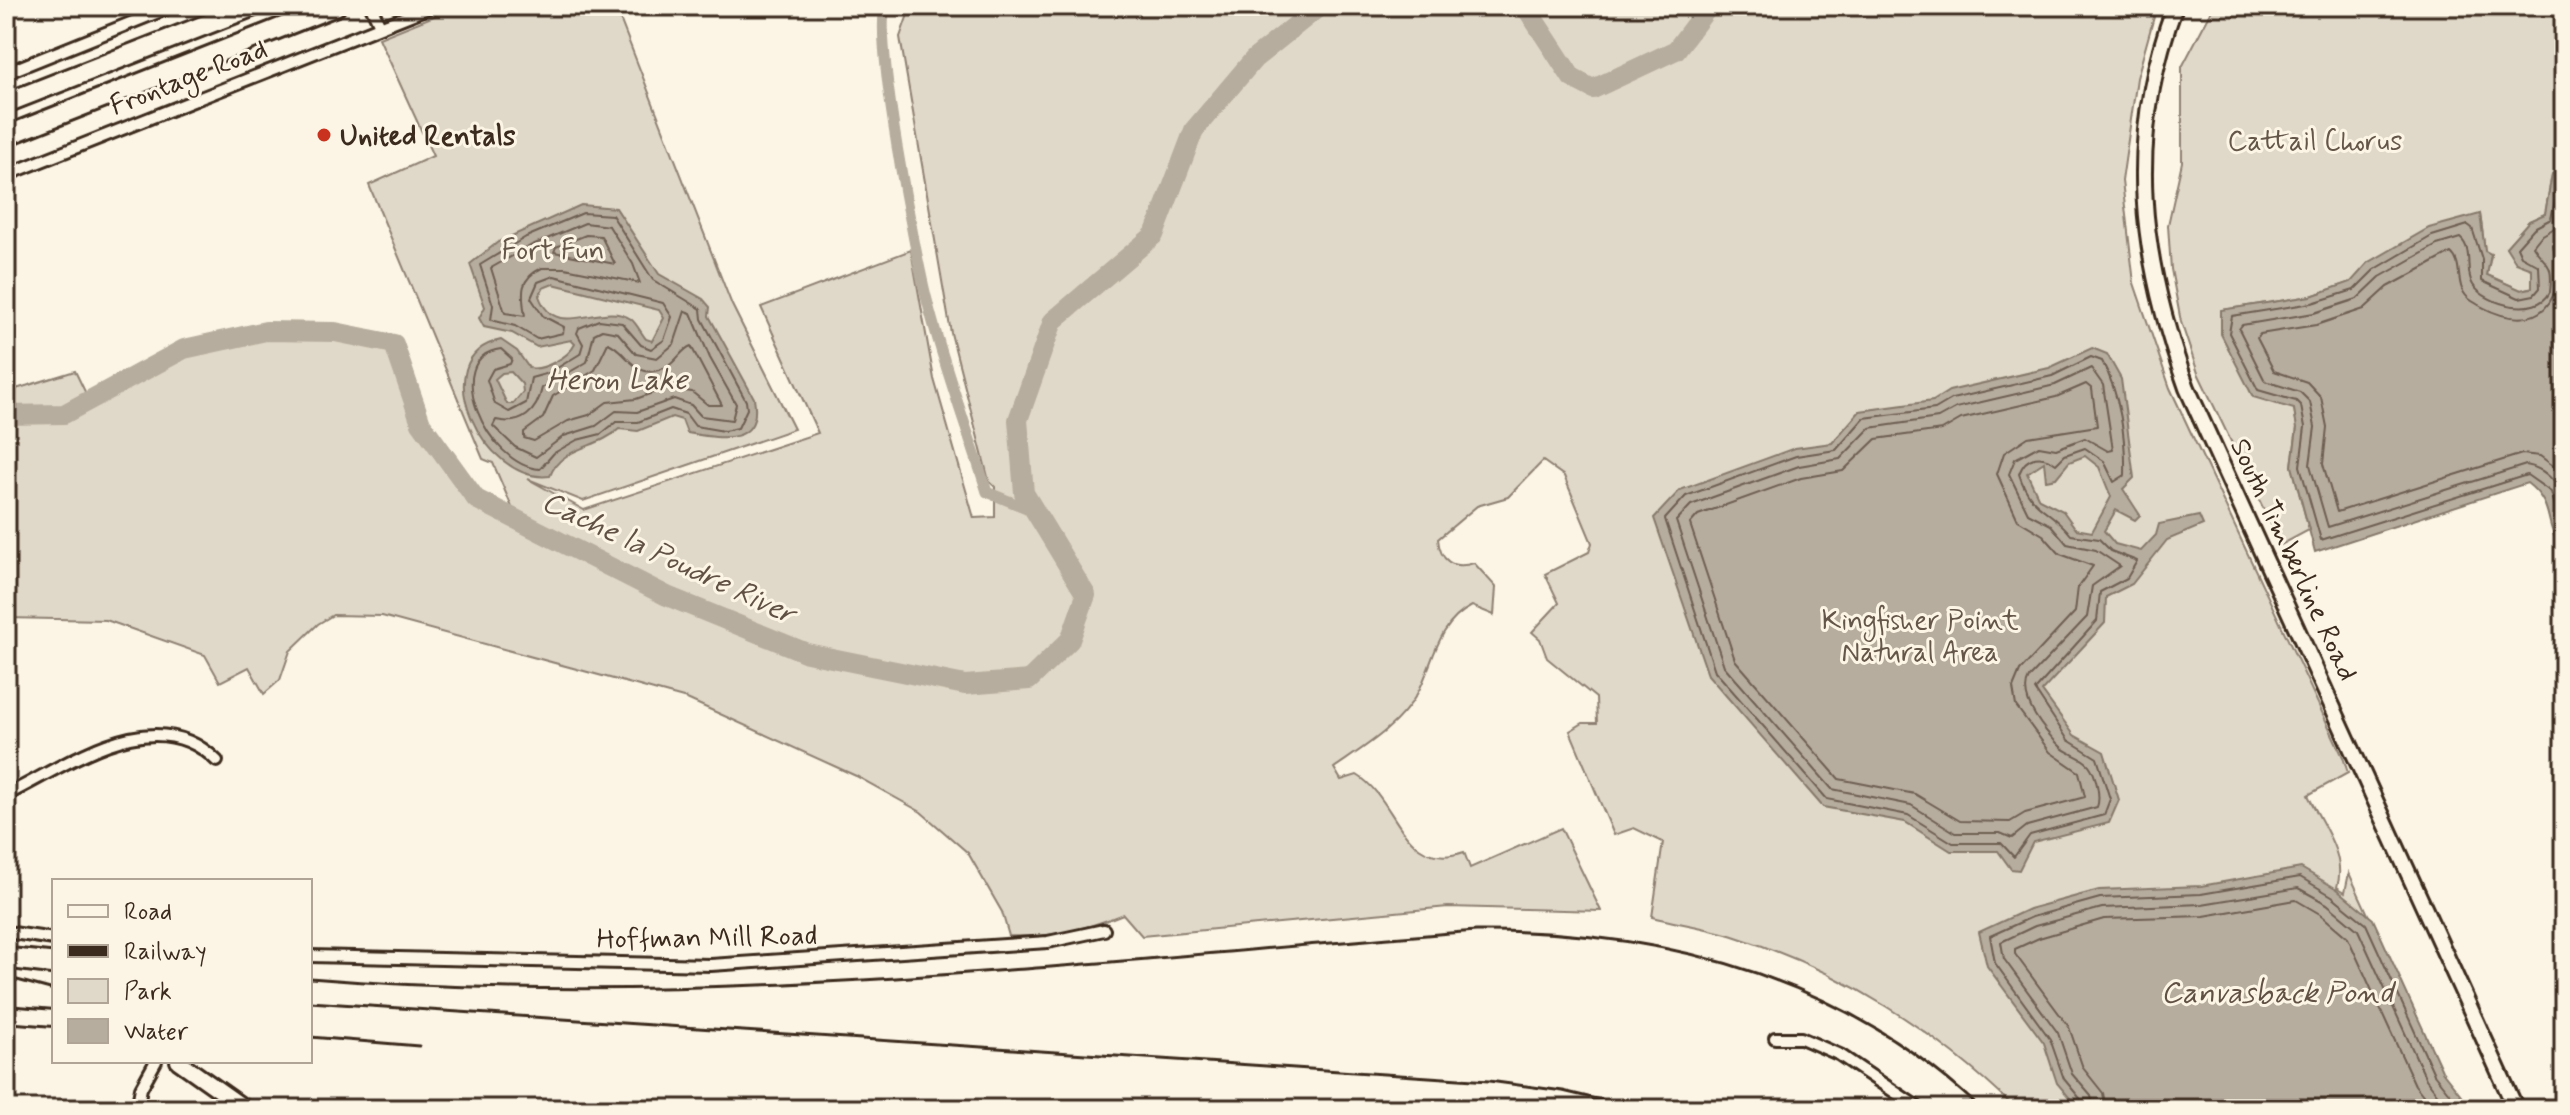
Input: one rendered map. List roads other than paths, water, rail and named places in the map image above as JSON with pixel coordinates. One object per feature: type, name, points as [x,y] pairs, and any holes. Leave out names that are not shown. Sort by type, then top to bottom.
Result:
[{"type":"highway","points":[[6,103],[254,6]]},
{"type":"highway","points":[[6,136],[336,6]]},
{"type":"highway","points":[[6,115],[103,64]]},
{"type":"main road","name":"South Timberline Road","points":[[2175,6],[2149,100],[2143,175],[2147,238],[2162,316],[2187,388],[2516,1109]]},
{"type":"main road","points":[[6,1014],[52,1018]]},
{"type":"main road","points":[[181,1063],[246,1109]]},
{"type":"street","points":[[6,73],[173,6]]},
{"type":"street","points":[[371,6],[380,26]]},
{"type":"street","name":"Frontage Road","points":[[6,175],[433,6]]},
{"type":"street","points":[[6,795],[135,735],[172,735],[203,748],[217,761]]},
{"type":"street","name":"Hoffman Mill Road","points":[[312,956],[711,965],[1048,942],[1104,930]]},
{"type":"street","points":[[6,932],[52,939]]},
{"type":"street","points":[[1775,1038],[1801,1038],[1840,1055],[1920,1109]]},
{"type":"street","points":[[137,1109],[141,1088],[155,1063]]},
{"type":"water","points":[[2564,168],[2564,549],[2553,532],[2543,500],[2527,483],[2315,552],[2292,466],[2297,428],[2294,409],[2253,397],[2221,334],[2221,310],[2311,296],[2351,282],[2368,263],[2429,228],[2480,214],[2485,251],[2491,254],[2487,275],[2521,290],[2532,288],[2532,269],[2516,263],[2506,247],[2529,221],[2545,214],[2552,174]]},
{"type":"water","name":"Heron Lake","points":[[581,205],[616,208],[659,274],[703,299],[710,307],[709,316],[754,398],[752,425],[736,436],[724,437],[687,433],[682,420],[672,417],[638,431],[619,429],[562,459],[550,476],[526,473],[503,461],[485,441],[471,417],[464,392],[466,369],[478,351],[501,340],[517,351],[529,368],[548,365],[562,358],[575,344],[571,340],[537,347],[512,333],[484,327],[479,318],[485,307],[470,264],[498,242]],"holes":[[[553,284],[659,310],[664,318],[652,341],[646,339],[631,319],[619,314],[568,319],[556,317],[547,310],[539,296],[543,288]],[[511,372],[522,384],[523,392],[513,404],[507,404],[495,379],[502,373]]]},
{"type":"water","points":[[2092,348],[2107,354],[2121,379],[2134,478],[2123,489],[2140,515],[2135,520],[2116,510],[2104,531],[2115,544],[2141,551],[2156,535],[2159,524],[2199,516],[2203,525],[2167,540],[2132,584],[2106,597],[2105,623],[2042,691],[2074,735],[2104,752],[2119,800],[2109,823],[2033,842],[2019,870],[2011,869],[1998,851],[1951,851],[1905,822],[1823,807],[1708,675],[1654,518],[1680,490],[1795,448],[1832,443],[1860,411],[1933,401],[1949,391],[2049,368]],"holes":[[[2085,456],[2099,467],[2111,497],[2092,532],[2076,529],[2063,511],[2039,499],[2027,473],[2044,462],[2046,480],[2056,478],[2069,462]]]},
{"type":"water","name":"Canvasback Pond","points":[[2301,868],[2337,889],[2373,919],[2442,1071],[2472,1109],[2079,1109],[2057,1083],[2044,1043],[1987,966],[1979,932],[2029,909],[2099,890],[2201,886]]},
{"type":"waterway","points":[[886,6],[883,24],[885,57],[897,147],[927,300],[940,348],[987,492],[1036,512]]},
{"type":"waterway","name":"Cache la Poudre River","points":[[6,415],[64,414],[184,349],[266,331],[335,332],[394,344],[421,423],[476,499],[667,596],[807,653],[965,685],[1029,680],[1070,640],[1086,595],[1024,493],[1018,420],[1053,321],[1154,235],[1194,130],[1254,59],[1320,6]]},
{"type":"waterway","name":"Cache la Poudre River","points":[[1525,6],[1572,78],[1593,89],[1676,50],[1709,6]]},
{"type":"railway","points":[[312,978],[456,987],[602,989],[748,986],[1039,968],[1476,931],[1546,933],[1614,940],[1681,952],[1746,970],[1809,994],[1870,1025],[1927,1063],[1981,1109]]},
{"type":"railway","points":[[6,947],[52,952]]},
{"type":"railway","points":[[14,970],[52,975]]},
{"type":"railway","points":[[6,977],[52,989]]},
{"type":"railway","points":[[312,1002],[1489,1081],[1563,1091],[1638,1109]]},
{"type":"railway","points":[[312,1037],[419,1046]]},
{"type":"place","name":"United Rentals","points":[[324,135]]},
{"type":"park label","name":"Cattail Chorus","points":[[2315,140]]},
{"type":"park label","name":"Fort Fun","points":[[553,249]]},
{"type":"park label","name":"Kingfisher Point Natural Area","points":[[1920,635]]}]
